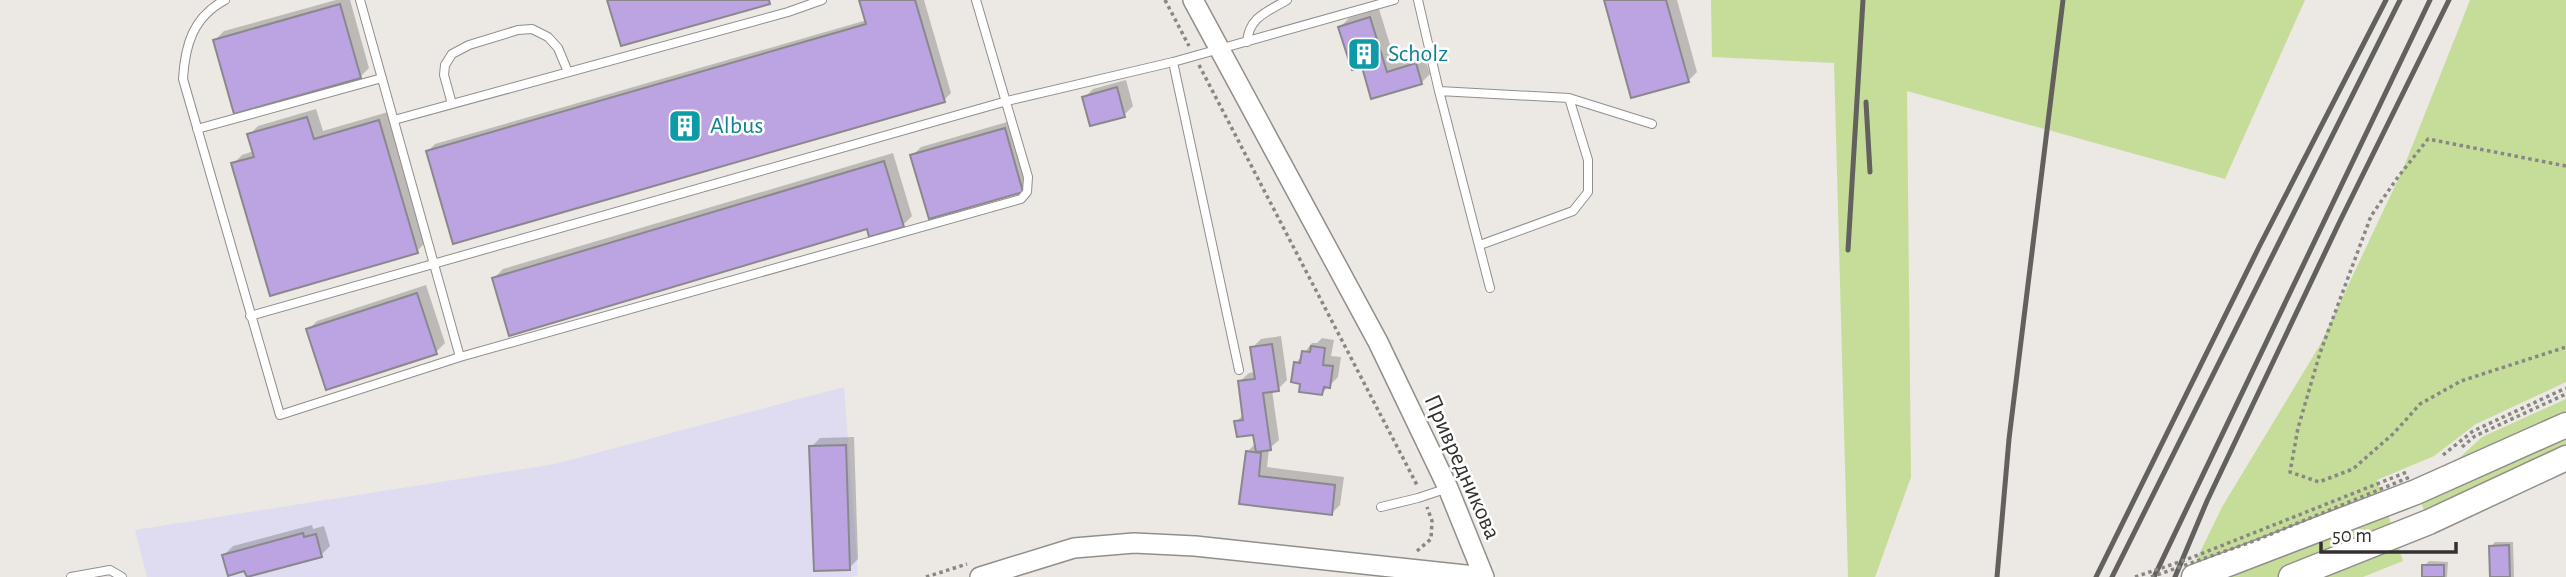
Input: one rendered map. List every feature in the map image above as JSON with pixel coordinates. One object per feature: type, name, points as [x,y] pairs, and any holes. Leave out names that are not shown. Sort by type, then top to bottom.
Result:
[{"type":"main road","points":[[2194,577],[2414,477],[2566,425]]},
{"type":"main road","points":[[2291,577],[2429,522],[2566,458]]},
{"type":"street","name":"Привредникова","points":[[978,569],[1073,548],[1133,543],[1195,546],[1485,577],[1448,488],[1378,342],[1194,0]]},
{"type":"lane","points":[[225,0],[211,8],[192,33],[184,52],[183,79],[280,415],[460,357],[1021,199],[1027,191],[1028,177],[976,0]]},
{"type":"lane","points":[[360,0],[460,357]]},
{"type":"lane","points":[[785,0],[788,12]]},
{"type":"lane","points":[[394,120],[788,12],[822,0]]},
{"type":"lane","points":[[1247,42],[1252,20],[1287,0]]},
{"type":"lane","points":[[250,316],[1007,102],[1220,50],[1394,0]]},
{"type":"lane","points":[[1418,0],[1438,91],[1490,288]]},
{"type":"lane","points":[[452,104],[444,75],[445,65],[452,54],[469,45],[518,30],[532,29],[548,37],[558,48],[568,72]]},
{"type":"lane","points":[[1172,62],[1239,370]]},
{"type":"lane","points":[[197,129],[382,78]]},
{"type":"lane","points":[[1438,91],[1569,99],[1652,124]]},
{"type":"lane","points":[[1480,245],[1573,211],[1588,192],[1588,160],[1569,99]]},
{"type":"lane","points":[[1381,507],[1448,488]]},
{"type":"lane","points":[[71,577],[110,570],[122,577]]},
{"type":"path","points":[[1165,0],[1423,496],[1432,521],[1430,539],[1419,551],[1410,552]]},
{"type":"path","points":[[2566,166],[2428,139],[2371,216],[2320,353],[2298,428],[2290,472],[2319,482],[2353,469],[2394,433],[2420,404],[2461,381],[2496,372],[2566,347]]},
{"type":"path","points":[[2439,458],[2473,431],[2566,387]]},
{"type":"path","points":[[2458,451],[2475,436],[2566,394]]},
{"type":"path","points":[[2135,577],[2414,477]]},
{"type":"path","points":[[2151,577],[2254,541],[2414,477]]},
{"type":"path","points":[[926,577],[978,569]]},
{"type":"shaded area","points":[[844,387],[858,575],[851,577],[147,577],[135,530],[555,464]]},
{"type":"green space","points":[[1711,0],[2305,0],[2225,179],[1907,91],[1911,477],[1875,577],[1848,577],[1834,63],[1712,57]]},
{"type":"green space","points":[[2470,0],[2566,0],[2566,382],[2476,424],[2434,456],[2377,480],[2403,561],[2363,577],[2188,577],[2222,507],[2320,345],[2403,169]]},
{"type":"green space","points":[[2566,399],[2566,412],[2454,463],[2482,437]]},
{"type":"green space","points":[[2566,433],[2566,448],[2425,513],[2420,499]]},
{"type":"building","points":[[607,0],[769,0],[770,4],[621,46]]},
{"type":"building","name":"Albus","points":[[859,0],[915,0],[945,102],[453,244],[426,151],[866,24]]},
{"type":"building","points":[[1604,0],[1666,0],[1689,82],[1631,98]]},
{"type":"building","points":[[340,4],[361,78],[234,114],[213,40]]},
{"type":"building","name":"Scholz","points":[[1370,17],[1387,72],[1416,63],[1422,84],[1371,99],[1362,67],[1352,70],[1338,27]]},
{"type":"building","points":[[1117,87],[1125,117],[1090,126],[1082,97]]},
{"type":"building","points":[[307,117],[314,139],[379,120],[418,253],[270,296],[231,163],[254,157],[247,134]]},
{"type":"building","points":[[1005,128],[1023,192],[929,219],[910,155]]},
{"type":"building","points":[[884,161],[904,227],[869,237],[867,229],[509,336],[492,278]]},
{"type":"building","points":[[417,293],[437,354],[326,390],[306,329]]},
{"type":"building","points":[[1272,344],[1279,391],[1263,393],[1271,450],[1256,452],[1253,435],[1237,437],[1234,421],[1243,420],[1238,381],[1255,379],[1250,347]]},
{"type":"building","points":[[1311,346],[1325,348],[1323,365],[1333,366],[1330,388],[1324,387],[1322,395],[1299,392],[1300,384],[1291,382],[1294,362],[1300,363],[1302,351],[1310,352]]},
{"type":"building","points":[[846,445],[850,570],[814,571],[809,446]]},
{"type":"building","points":[[1246,451],[1261,453],[1259,476],[1335,485],[1332,515],[1239,504]]},
{"type":"building","points":[[303,533],[304,537],[316,534],[322,557],[247,577],[244,571],[228,576],[222,555]]},
{"type":"building","points":[[2509,545],[2510,577],[2490,577],[2489,546]]},
{"type":"building","points":[[2422,565],[2444,565],[2444,577],[2422,577]]},
{"type":"railway","points":[[1848,250],[1863,0]]},
{"type":"railway","points":[[1997,577],[2009,439],[2063,0]]},
{"type":"railway","points":[[2096,577],[2259,247],[2386,0]]},
{"type":"railway","points":[[2112,577],[2400,0]]},
{"type":"railway","points":[[2154,577],[2430,0]]},
{"type":"railway","points":[[2175,577],[2207,501],[2449,0]]},
{"type":"railway","points":[[1866,102],[1870,172]]},
{"type":"place","name":"Scholz","points":[[1364,54]]},
{"type":"place","name":"Albus","points":[[685,126]]}]
